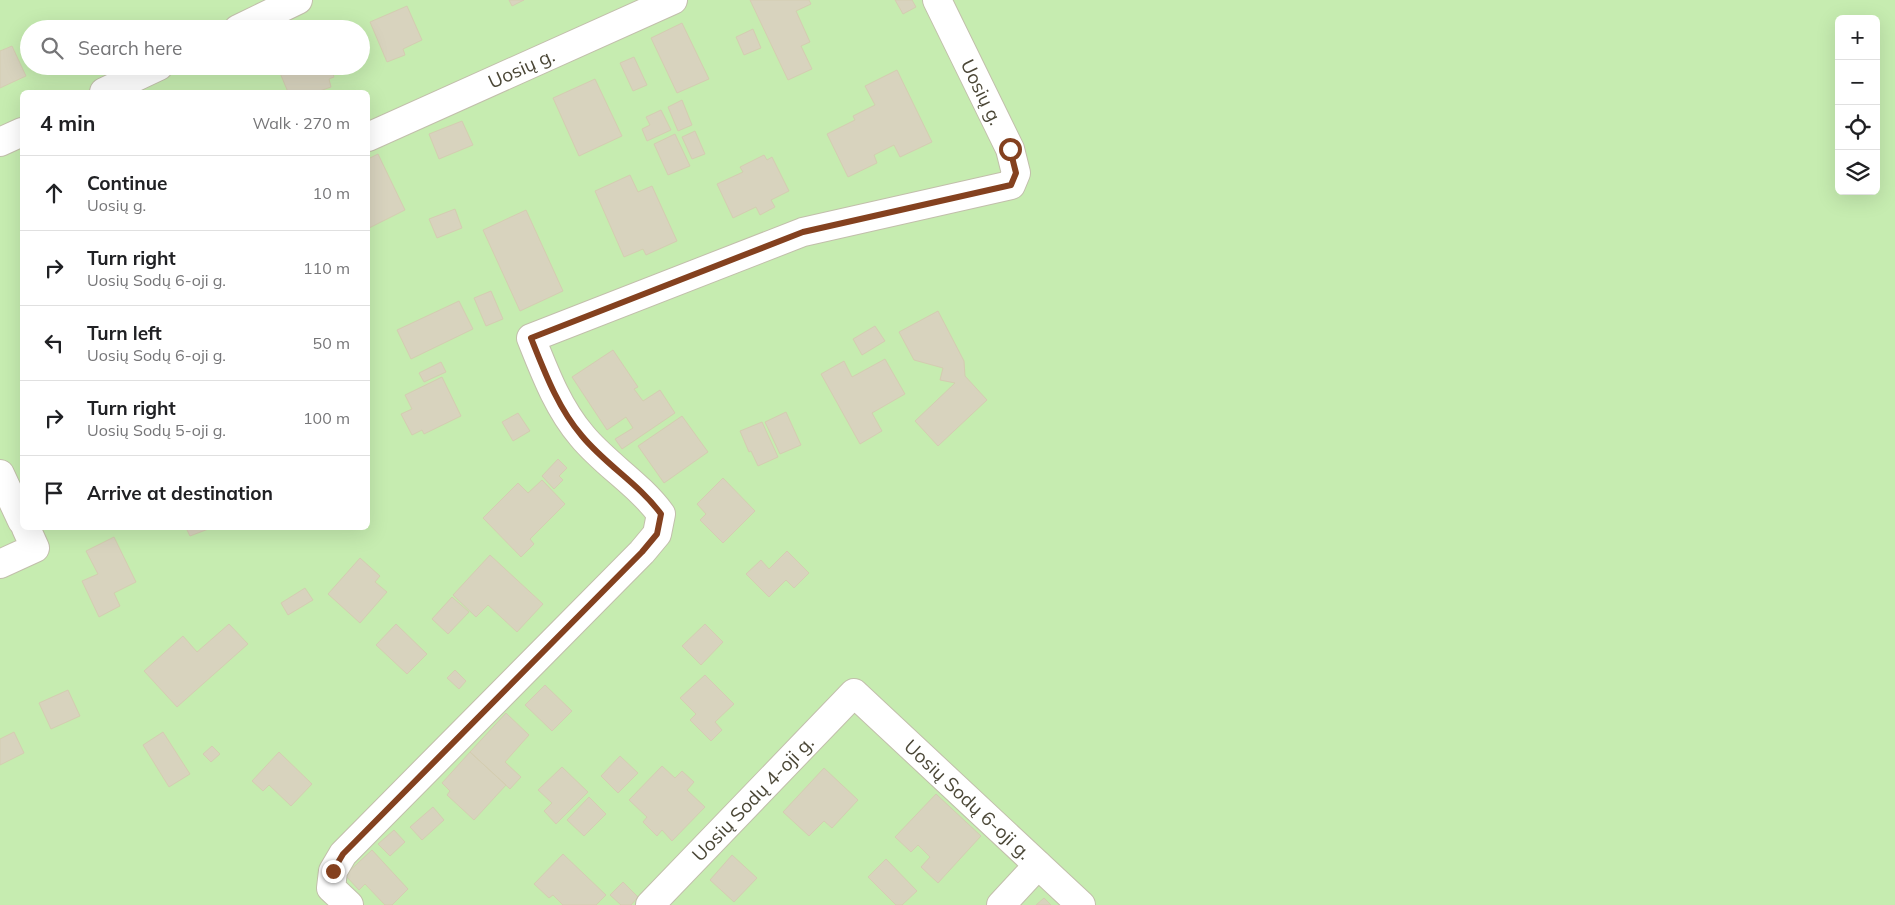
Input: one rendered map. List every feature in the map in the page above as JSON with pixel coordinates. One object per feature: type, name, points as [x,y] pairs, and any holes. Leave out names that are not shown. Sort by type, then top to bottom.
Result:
[{"type":"street","points":[[257,20],[298,0]]},
{"type":"street","name":"Uosių g.","points":[[370,136],[673,0]]},
{"type":"street","name":"Uosių g.","points":[[349,905],[331,888],[333,871],[343,854],[642,552],[657,534],[661,514],[648,498],[582,436],[558,402],[531,338],[803,232],[1011,185],[1016,173],[1010,149],[937,0]]},
{"type":"street","points":[[108,90],[140,75]]},
{"type":"street","points":[[0,142],[20,133]]},
{"type":"street","points":[[0,474],[20,517]]},
{"type":"street","points":[[0,564],[35,548],[27,530]]},
{"type":"street","name":"Uosių Sodų 6-oji g.","points":[[854,693],[1081,905]]},
{"type":"street","name":"Uosių Sodų 4-oji g.","points":[[650,905],[854,693]]},
{"type":"street","points":[[1001,905],[1038,865]]},
{"type":"green space","points":[[0,0],[1895,0],[1895,905],[0,905]]},
{"type":"building","points":[[509,0],[524,0],[512,6]]},
{"type":"building","points":[[750,0],[809,0],[811,4],[796,11],[810,42],[801,46],[812,69],[788,80]]},
{"type":"building","points":[[895,0],[912,0],[916,7],[903,14]]},
{"type":"building","points":[[407,6],[422,40],[403,49],[405,55],[387,62],[370,22]]},
{"type":"building","points":[[682,23],[709,79],[677,93],[651,38]]},
{"type":"building","points":[[753,29],[761,48],[744,55],[736,37]]},
{"type":"building","points":[[12,46],[20,63],[20,75],[26,76],[0,88],[0,51]]},
{"type":"building","points":[[634,57],[647,85],[633,91],[620,63]]},
{"type":"building","points":[[897,70],[932,142],[900,157],[894,145],[874,155],[877,163],[848,177],[827,134],[855,120],[853,116],[875,105],[865,86]]},
{"type":"building","points":[[281,75],[333,75],[334,77],[329,79],[331,87],[323,90],[287,90]]},
{"type":"building","points":[[595,79],[622,136],[579,156],[553,98]]},
{"type":"building","points":[[682,100],[692,125],[678,131],[668,107]]},
{"type":"building","points":[[661,110],[671,130],[647,141],[642,129],[650,125],[646,117]]},
{"type":"building","points":[[462,121],[473,145],[439,159],[429,134]]},
{"type":"building","points":[[695,131],[705,154],[692,159],[682,137]]},
{"type":"building","points":[[675,134],[690,166],[668,175],[654,144]]},
{"type":"building","points":[[378,154],[405,210],[370,228],[370,158]]},
{"type":"building","points":[[764,155],[767,160],[772,157],[789,191],[771,200],[775,207],[760,215],[756,207],[733,218],[717,184],[743,172],[740,167]]},
{"type":"building","points":[[630,175],[638,192],[652,186],[677,241],[646,255],[643,249],[624,257],[595,191]]},
{"type":"building","points":[[455,209],[462,228],[437,238],[429,219]]},
{"type":"building","points":[[526,210],[563,291],[520,311],[483,230]]},
{"type":"building","points":[[491,291],[503,319],[486,326],[474,298]]},
{"type":"building","points":[[459,301],[473,329],[411,359],[397,330]]},
{"type":"building","points":[[938,311],[964,361],[965,376],[987,400],[938,446],[915,421],[955,383],[940,380],[943,368],[914,360],[899,332]]},
{"type":"building","points":[[875,326],[885,341],[862,355],[853,339]]},
{"type":"building","points":[[613,350],[638,387],[634,389],[643,401],[660,390],[675,413],[622,449],[615,439],[633,428],[626,417],[607,430],[572,377]]},
{"type":"building","points":[[885,359],[905,394],[872,413],[882,431],[860,444],[821,374],[844,361],[852,377]]},
{"type":"building","points":[[441,362],[446,372],[424,382],[419,373]]},
{"type":"building","points":[[442,377],[461,416],[424,434],[422,430],[412,435],[401,414],[412,409],[405,395]]},
{"type":"building","points":[[786,412],[801,445],[780,454],[765,422]]},
{"type":"building","points":[[518,413],[530,431],[513,441],[502,422]]},
{"type":"building","points":[[682,416],[708,452],[664,483],[638,446]]},
{"type":"building","points":[[762,422],[778,457],[758,466],[751,451],[749,452],[740,431]]},
{"type":"building","points":[[558,459],[567,468],[559,476],[563,480],[554,489],[542,476]]},
{"type":"building","points":[[723,478],[755,511],[723,543],[700,520],[706,514],[697,504]]},
{"type":"building","points":[[542,480],[565,504],[530,539],[534,544],[521,557],[483,518],[518,483],[528,493]]},
{"type":"building","points":[[187,530],[206,530],[190,536]]},
{"type":"building","points":[[114,537],[136,582],[114,593],[120,606],[99,617],[82,581],[98,574],[86,551]]},
{"type":"building","points":[[787,551],[809,573],[794,588],[786,580],[769,597],[746,574],[761,560],[769,569]]},
{"type":"building","points":[[490,555],[543,604],[517,632],[488,605],[476,617],[453,595]]},
{"type":"building","points":[[360,558],[380,576],[375,582],[387,592],[360,623],[328,594]]},
{"type":"building","points":[[305,588],[313,600],[288,615],[281,603]]},
{"type":"building","points":[[452,597],[469,612],[448,634],[432,619]]},
{"type":"building","points":[[229,624],[248,644],[177,707],[144,671],[183,636],[197,652]]},
{"type":"building","points":[[396,624],[427,654],[407,674],[376,645]]},
{"type":"building","points":[[705,624],[723,642],[701,665],[682,646]]},
{"type":"building","points":[[455,670],[466,681],[459,689],[447,678]]},
{"type":"building","points":[[705,675],[734,704],[715,722],[722,730],[711,741],[690,720],[696,714],[680,698]]},
{"type":"building","points":[[545,685],[572,711],[552,731],[525,705]]},
{"type":"building","points":[[68,690],[80,716],[51,729],[39,703]]},
{"type":"building","points":[[506,713],[529,735],[505,762],[521,777],[510,789],[470,752]]},
{"type":"building","points":[[14,732],[24,753],[0,765],[0,739]]},
{"type":"building","points":[[163,732],[190,774],[169,787],[143,745]]},
{"type":"building","points":[[212,746],[220,754],[211,762],[203,754]]},
{"type":"building","points":[[279,752],[312,784],[291,806],[269,785],[263,791],[252,781]]},
{"type":"building","points":[[470,752],[506,785],[474,820],[447,795],[450,791],[442,783]]},
{"type":"building","points":[[620,756],[638,773],[618,793],[601,776]]},
{"type":"building","points":[[662,766],[675,778],[682,771],[694,782],[687,790],[705,807],[672,841],[662,830],[657,836],[643,822],[647,817],[629,800]]},
{"type":"building","points":[[562,767],[588,792],[556,824],[544,811],[552,803],[538,790]]},
{"type":"building","points":[[824,768],[858,800],[832,828],[824,821],[809,836],[783,812]]},
{"type":"building","points":[[936,794],[981,836],[938,883],[921,867],[930,857],[918,845],[911,852],[895,837]]},
{"type":"building","points":[[589,797],[606,814],[584,836],[567,820]]},
{"type":"building","points":[[433,807],[444,820],[422,840],[410,827]]},
{"type":"building","points":[[394,830],[405,842],[390,856],[378,844]]},
{"type":"building","points":[[372,850],[408,889],[392,905],[385,905],[365,884],[359,890],[345,875]]},
{"type":"building","points":[[563,854],[606,895],[596,905],[563,905],[553,895],[549,898],[534,884]]},
{"type":"building","points":[[732,855],[757,878],[734,902],[710,880]]},
{"type":"building","points":[[886,859],[917,891],[902,905],[896,905],[868,877]]},
{"type":"building","points":[[623,882],[638,897],[631,905],[621,905],[610,895]]},
{"type":"building","points":[[1044,898],[1051,905],[1036,905]]},
{"type":"route","points":[[333,871],[343,854],[642,552],[657,534],[661,514],[648,498],[582,436],[558,402],[531,338],[803,232],[1011,185],[1016,173],[1010,149]]}]
